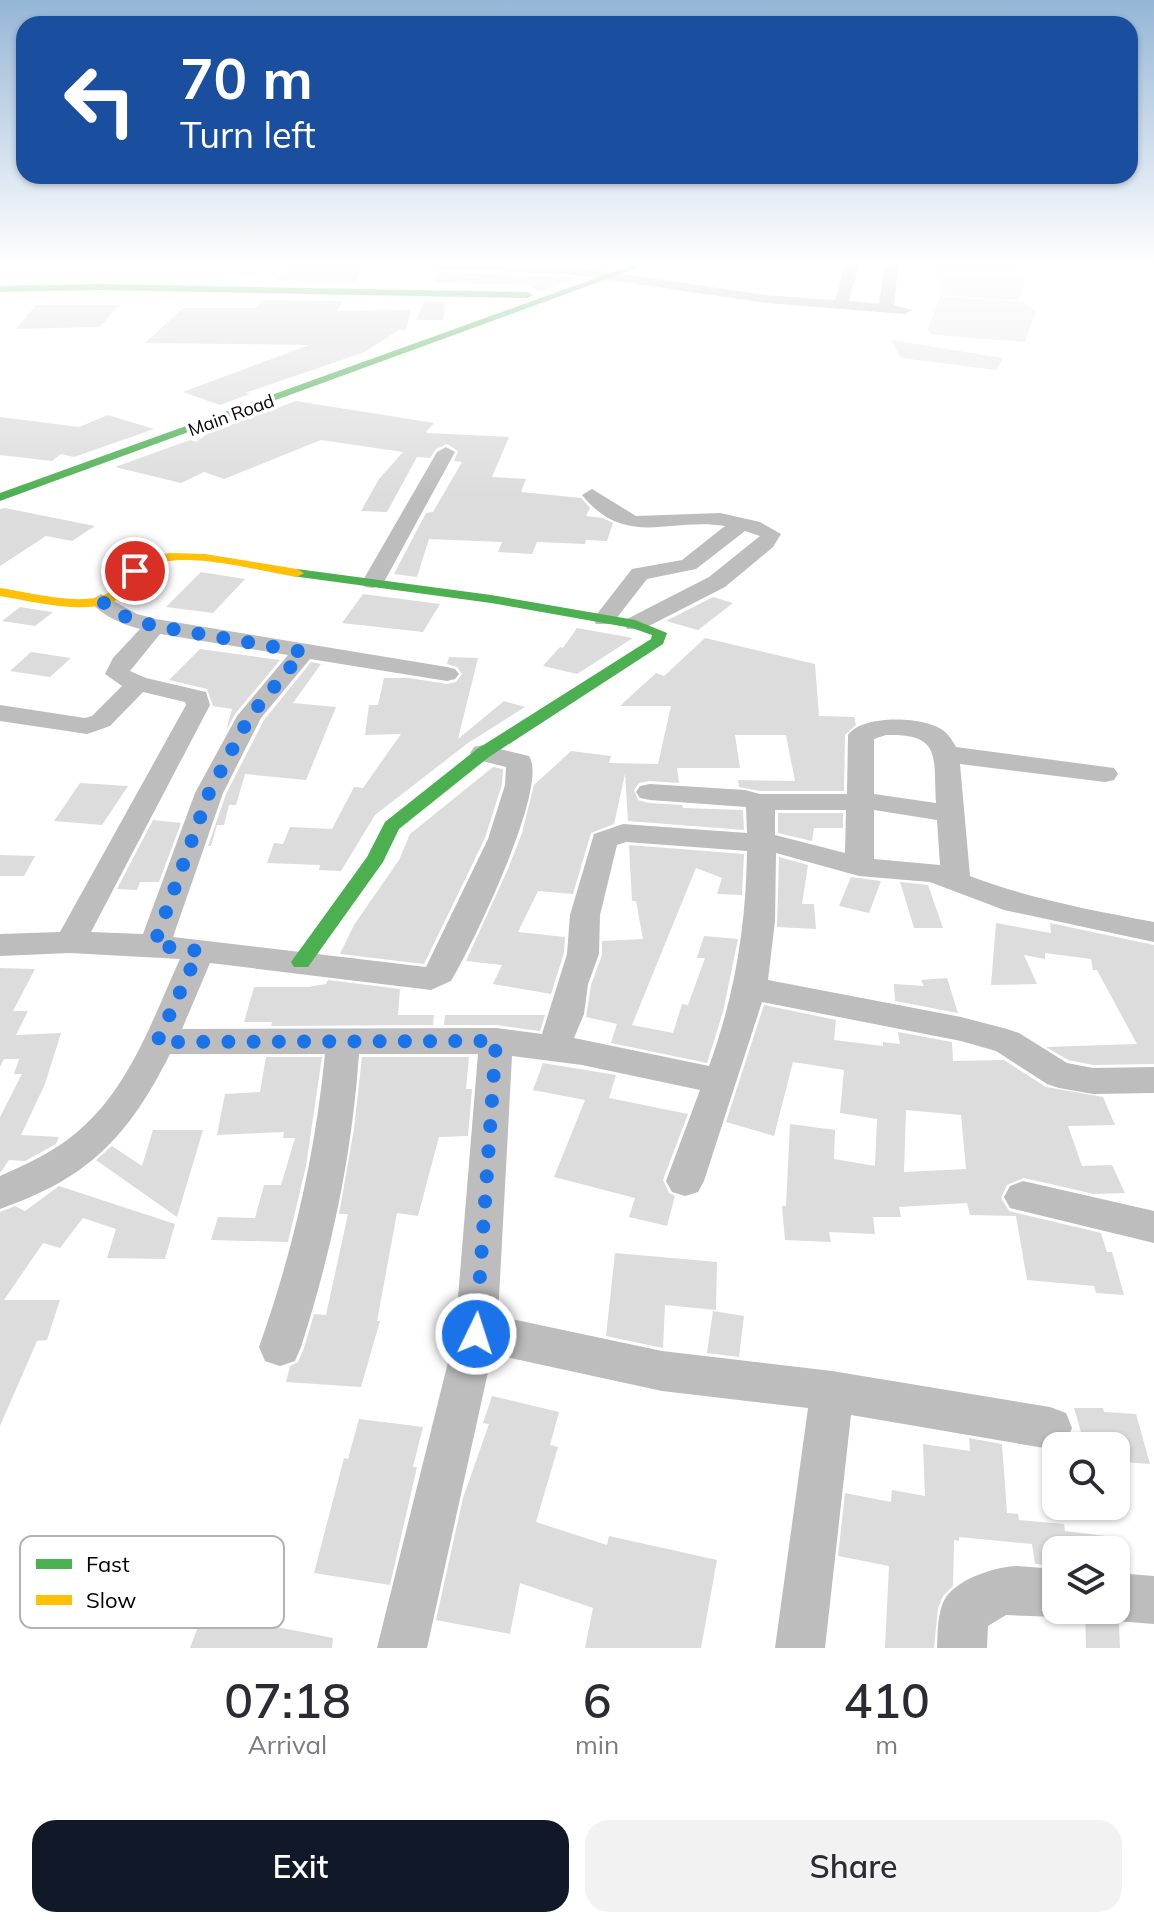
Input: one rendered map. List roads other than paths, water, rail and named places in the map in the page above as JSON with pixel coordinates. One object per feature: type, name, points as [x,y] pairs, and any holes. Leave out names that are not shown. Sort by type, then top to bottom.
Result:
[{"type":"main road","name":"Main Road","points":[[0,497],[431,342]]},
{"type":"main road","points":[[0,592],[93,603],[112,598],[135,571],[154,559],[175,556],[491,599],[635,624],[660,633],[658,641],[483,753],[391,826],[376,858],[301,962]]},
{"type":"street","points":[[373,582],[446,452]]},
{"type":"street","points":[[592,495],[611,513],[636,523],[660,524],[693,517],[771,534],[766,543],[717,582],[635,624]]},
{"type":"street","points":[[604,619],[640,574],[689,565],[739,525]]},
{"type":"street","points":[[101,601],[129,619],[155,626],[447,674]]},
{"type":"street","points":[[70,942],[198,705],[197,697],[138,684],[117,674],[121,663],[155,626]]},
{"type":"street","points":[[154,945],[209,793],[250,716],[303,652]]},
{"type":"street","points":[[0,713],[87,726],[101,721],[138,684]]},
{"type":"street","points":[[859,867],[861,735],[884,728],[933,735],[946,754],[956,882]]},
{"type":"street","points":[[0,945],[70,942],[154,945],[425,979],[440,973],[489,869],[518,789],[520,762],[483,753]]},
{"type":"street","points":[[946,754],[1105,774]]},
{"type":"street","points":[[650,792],[745,798],[758,802],[859,801],[951,814]]},
{"type":"street","points":[[685,1181],[750,988],[760,923],[763,861],[758,802]]},
{"type":"street","points":[[553,1048],[567,1014],[572,984],[583,954],[585,915],[604,840],[623,833],[761,846],[786,845],[859,867],[909,868],[934,873],[1004,900],[1154,932]]},
{"type":"street","points":[[0,1193],[36,1176],[91,1142],[127,1100],[199,951]]},
{"type":"street","points":[[750,988],[961,1029],[1007,1042],[1059,1075],[1093,1081],[1154,1080]]},
{"type":"street","points":[[157,1042],[496,1041],[553,1048],[719,1081]]},
{"type":"street","points":[[402,1648],[476,1334],[496,1041]]},
{"type":"street","points":[[280,1347],[295,1301],[328,1170],[343,1043]]},
{"type":"street","points":[[1023,1197],[1154,1227]]},
{"type":"street","points":[[476,1334],[505,1335],[662,1371],[832,1391],[1050,1428]]},
{"type":"street","points":[[800,1648],[832,1391]]},
{"type":"street","points":[[962,1648],[964,1614],[985,1595],[1012,1590],[1042,1592]]},
{"type":"street","points":[[1130,1598],[1154,1600]]}]
